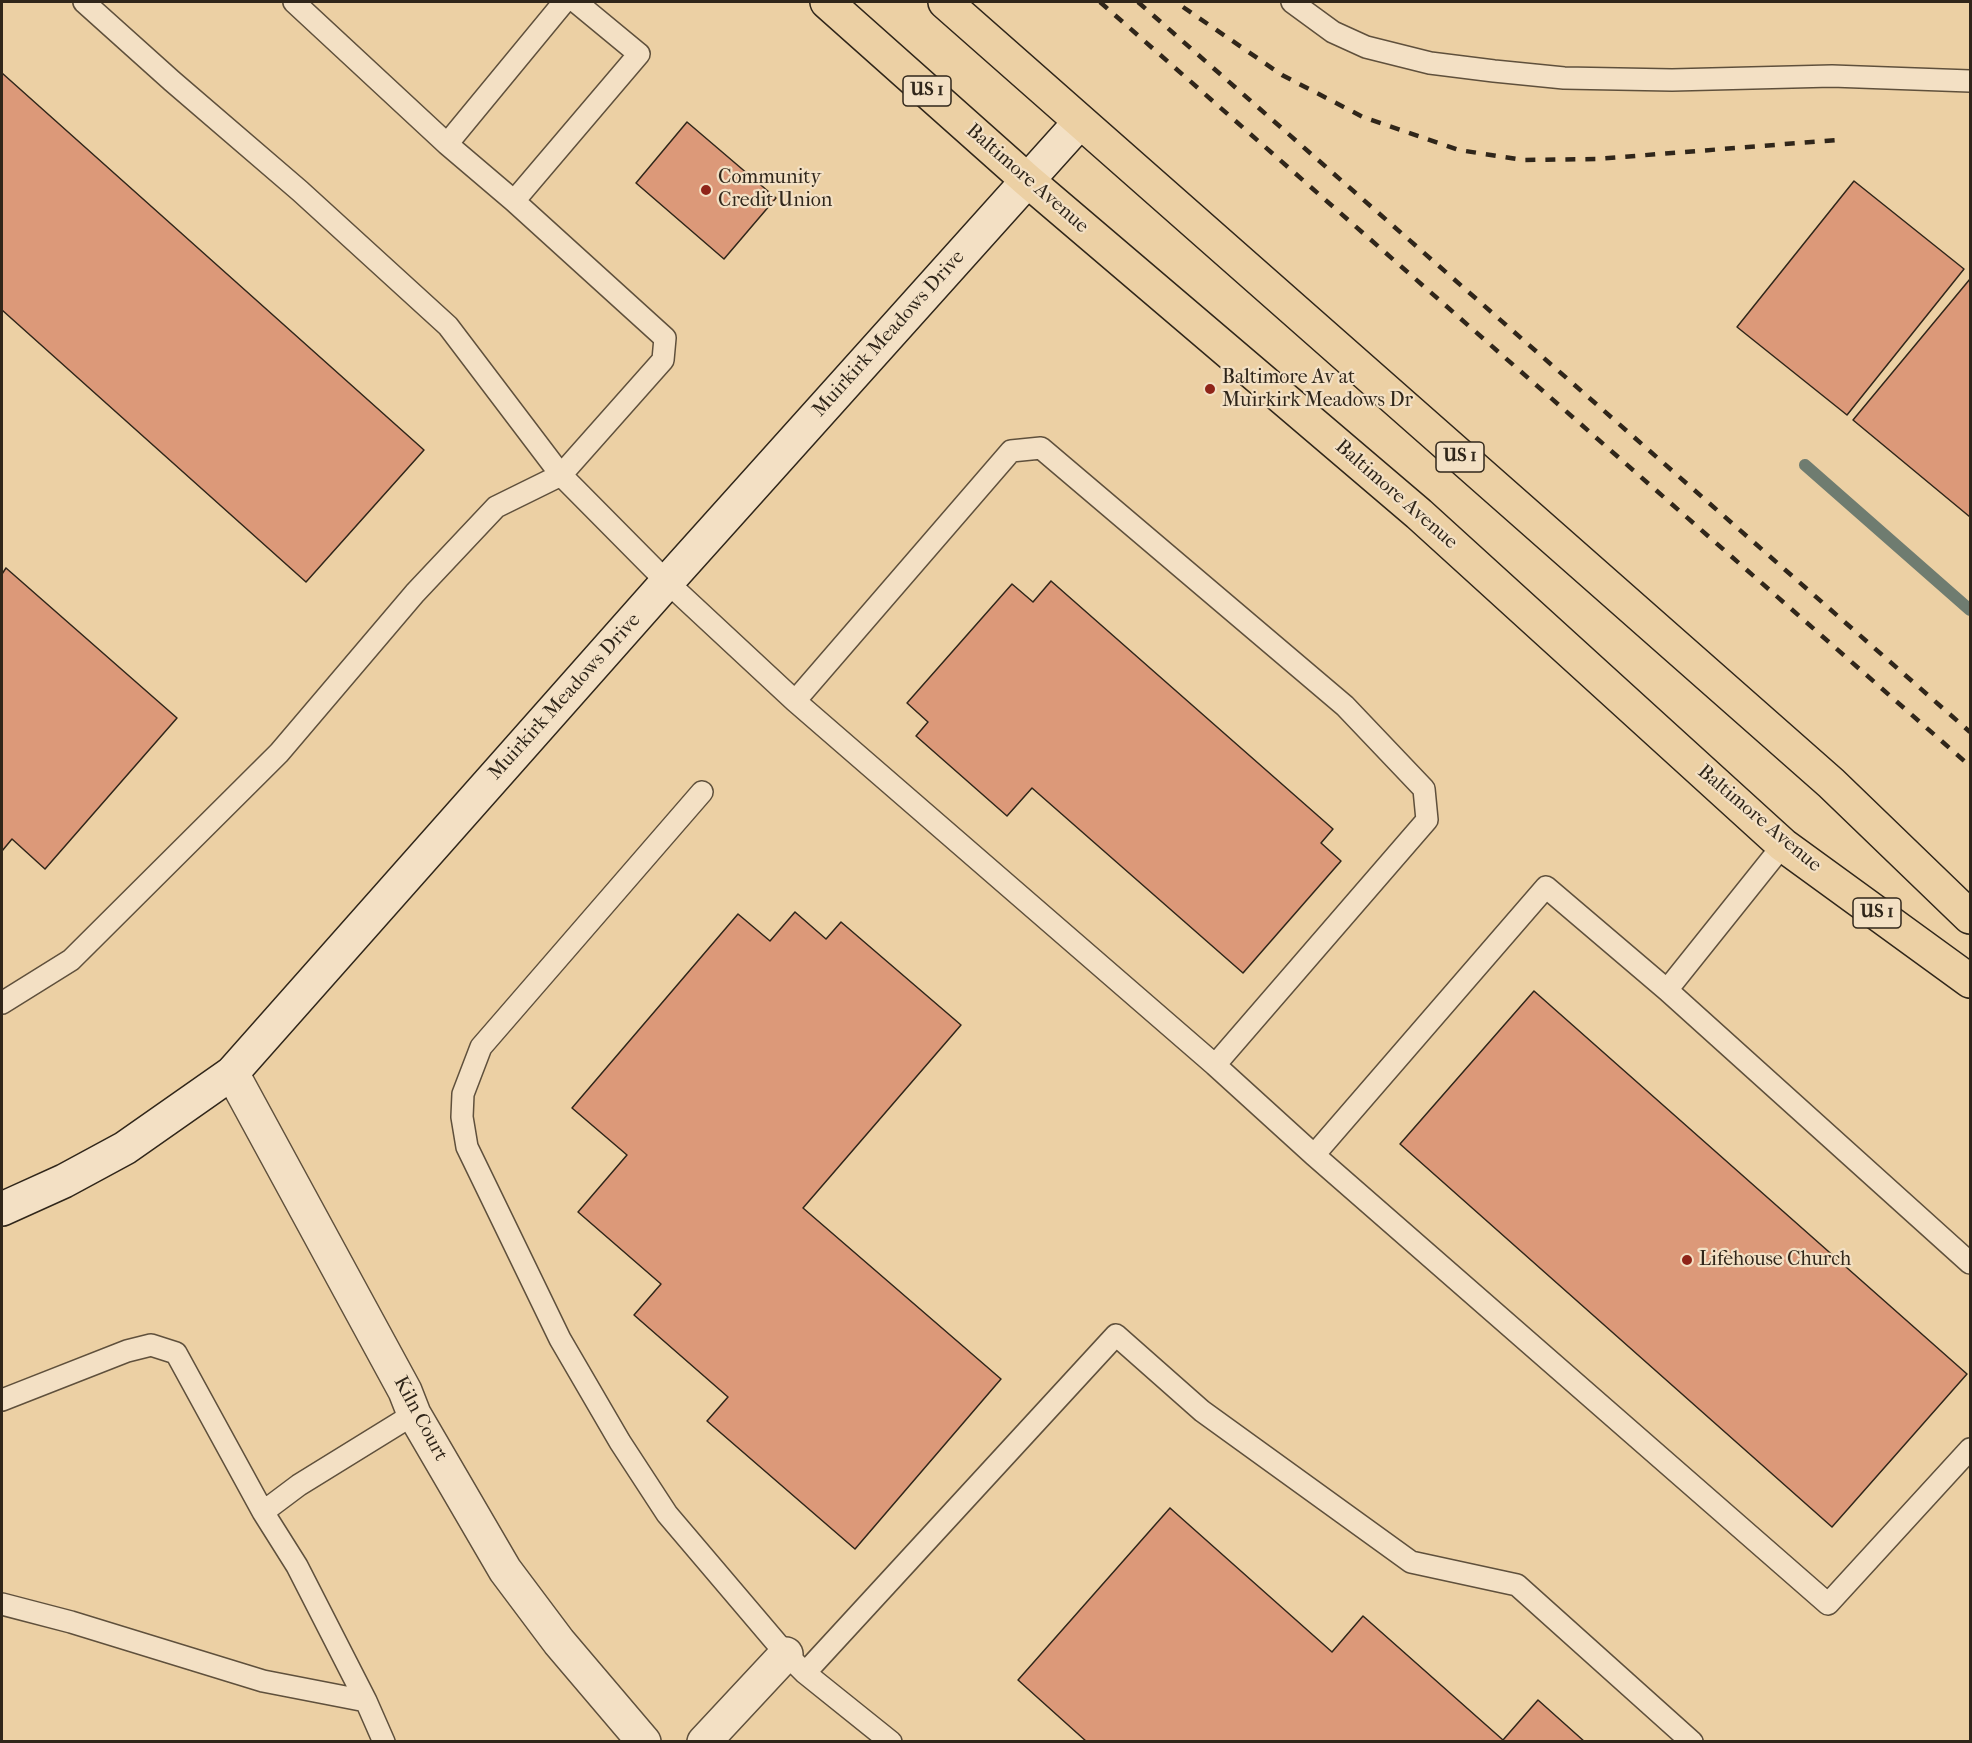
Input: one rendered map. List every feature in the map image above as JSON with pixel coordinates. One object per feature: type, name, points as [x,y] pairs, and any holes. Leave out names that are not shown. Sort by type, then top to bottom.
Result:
[{"type":"main road","name":"Baltimore Avenue","points":[[827,2],[1027,180],[1419,514],[1783,845],[1971,981]]},
{"type":"main road","name":"US 1","points":[[945,2],[1831,783],[1971,917]]},
{"type":"main road","name":"Muirkirk Meadows Drive","points":[[2,1209],[64,1181],[126,1148],[232,1073],[1080,123]]},
{"type":"main road","name":"Kiln Court","points":[[232,1073],[405,1391],[414,1414],[505,1570],[560,1642],[644,1742]]},
{"type":"main road","points":[[704,1742],[796,1663]]},
{"type":"lane","points":[[84,2],[172,81],[300,190],[448,326],[561,475],[668,582],[795,701],[1215,1065],[1314,1155],[1828,1604],[1971,1449]]},
{"type":"lane","points":[[2,1004],[71,960],[279,753],[415,593],[496,507],[561,475],[663,360],[665,338],[514,201],[447,144],[294,2]]},
{"type":"lane","points":[[447,144],[564,2]]},
{"type":"lane","points":[[514,201],[639,54],[576,2]]},
{"type":"lane","points":[[1292,2],[1333,32],[1366,47],[1430,63],[1494,71],[1564,78],[1672,80],[1832,76],[1971,81]]},
{"type":"lane","points":[[795,701],[1011,451],[1041,448],[1345,706],[1424,789],[1427,820],[1215,1065]]},
{"type":"lane","points":[[702,792],[481,1047],[463,1094],[462,1117],[467,1147],[560,1339],[620,1442],[667,1514],[796,1663],[891,1742]]},
{"type":"lane","points":[[1667,990],[1783,845]]},
{"type":"lane","points":[[1314,1155],[1546,887],[1667,990],[1971,1263]]},
{"type":"lane","points":[[796,1663],[1116,1335],[1202,1412],[1411,1562],[1517,1585],[1692,1742]]},
{"type":"lane","points":[[2,1400],[127,1351],[151,1345],[176,1353],[263,1512],[297,1566],[366,1701],[384,1742]]},
{"type":"lane","points":[[263,1512],[299,1485],[414,1414]]},
{"type":"lane","points":[[2,1604],[71,1622],[262,1681],[366,1701]]},
{"type":"building","points":[[2,73],[424,450],[306,582],[2,310]]},
{"type":"building","name":"Community Credit Union","points":[[687,122],[776,198],[724,259],[636,183]]},
{"type":"building","points":[[1854,181],[1964,269],[1847,415],[1737,327]]},
{"type":"building","points":[[1970,279],[1970,517],[1853,420]]},
{"type":"building","points":[[6,568],[177,718],[45,869],[12,839],[2,851],[2,574]]},
{"type":"building","points":[[1051,581],[1333,829],[1321,843],[1341,861],[1243,973],[1032,788],[1007,816],[916,736],[928,722],[907,703],[1012,584],[1033,602]]},
{"type":"building","points":[[795,912],[826,939],[841,922],[961,1025],[803,1208],[1001,1379],[855,1549],[707,1421],[728,1397],[634,1315],[661,1284],[578,1212],[627,1155],[572,1108],[738,914],[770,941]]},
{"type":"building","points":[[1534,991],[1967,1374],[1832,1527],[1400,1144]]},
{"type":"building","points":[[1170,1508],[1332,1652],[1363,1616],[1503,1740],[1538,1700],[1585,1742],[1087,1742],[1018,1680]]},
{"type":"waterway","points":[[1805,465],[1970,610]]},
{"type":"railway","points":[[1100,2],[1970,766]]},
{"type":"railway","points":[[1138,2],[1970,732]]},
{"type":"railway","points":[[1183,7],[1282,75],[1363,117],[1459,150],[1523,160],[1596,159],[1837,140]]},
{"type":"place","name":"Community Credit Union","points":[[706,190]]},
{"type":"place","name":"Baltimore Av at Muirkirk Meadows Dr","points":[[1210,389]]},
{"type":"place","name":"Lifehouse Church","points":[[1687,1260]]}]
